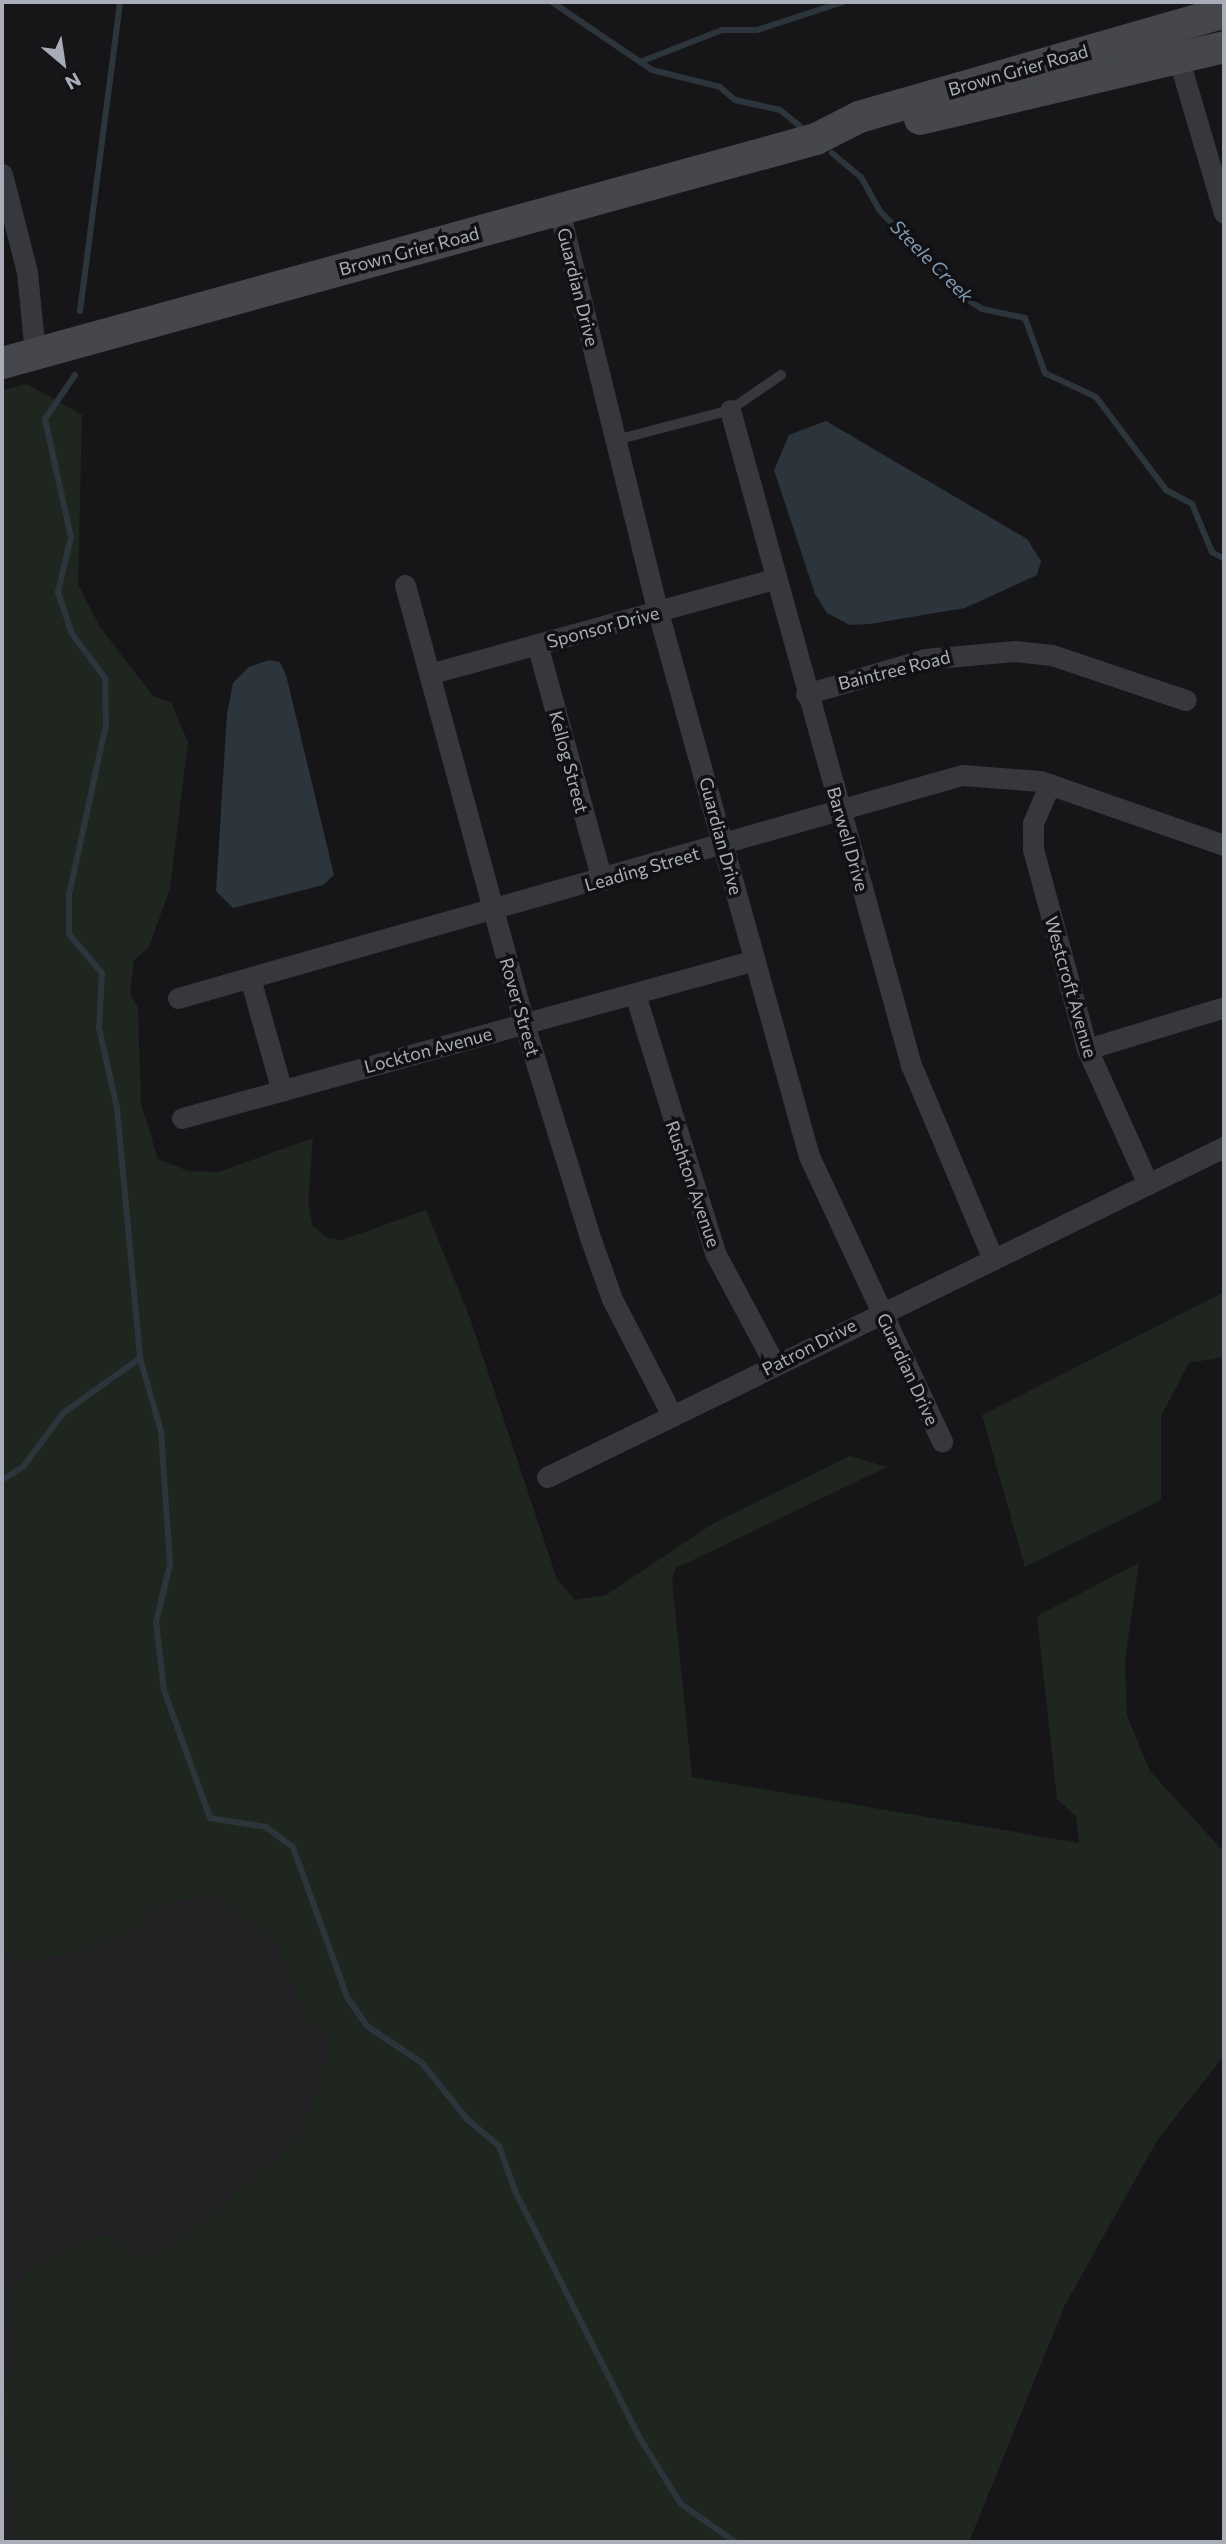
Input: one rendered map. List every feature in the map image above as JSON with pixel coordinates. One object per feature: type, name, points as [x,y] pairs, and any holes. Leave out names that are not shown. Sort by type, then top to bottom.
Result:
[{"type":"main road","name":"Brown Grier Road","points":[[816,139],[859,117],[1224,12]]},
{"type":"main road","points":[[1179,60],[1189,43],[1224,30]]},
{"type":"main road","name":"Brown Grier Road","points":[[2,363],[816,139],[1179,60],[1224,47]]},
{"type":"street","points":[[1179,60],[1224,214]]},
{"type":"street","points":[[2,174],[27,272],[35,354]]},
{"type":"street","name":"Guardian Drive","points":[[559,210],[658,612],[725,845],[809,1156],[942,1441]]},
{"type":"street","name":"Barwell Drive","points":[[730,410],[806,694],[911,1065],[993,1259]]},
{"type":"street","name":"Sponsor Drive","points":[[429,674],[775,579]]},
{"type":"street","name":"Rover Street","points":[[405,585],[524,1024],[612,1299],[672,1415]]},
{"type":"street","name":"Kellog Street","points":[[537,645],[602,880]]},
{"type":"street","name":"Baintree Road","points":[[806,694],[925,659],[1014,651],[1052,655],[1186,700]]},
{"type":"street","name":"Leading Street","points":[[178,998],[494,913],[962,775],[1050,784],[1224,845]]},
{"type":"street","name":"Westcroft Avenue","points":[[1050,784],[1033,823],[1033,849],[1087,1049],[1148,1184]]},
{"type":"street","name":"Lockton Avenue","points":[[182,1118],[755,960]]},
{"type":"street","points":[[250,978],[282,1091]]},
{"type":"street","name":"Rushton Avenue","points":[[635,994],[715,1253],[775,1365]]},
{"type":"street","points":[[1087,1049],[1224,1007]]},
{"type":"street","name":"Patron Drive","points":[[547,1477],[880,1311],[1224,1147]]},
{"type":"lane","points":[[616,440],[730,410],[781,375]]},
{"type":"shaded area","points":[[27,384],[82,415],[78,584],[100,627],[153,696],[171,702],[188,742],[170,888],[149,947],[134,960],[130,993],[138,1008],[141,1104],[158,1159],[188,1171],[219,1172],[313,1138],[308,1201],[312,1225],[327,1238],[342,1240],[426,1210],[470,1318],[557,1579],[575,1600],[606,1595],[714,1523],[850,1456],[887,1467],[676,1568],[672,1580],[692,1777],[1079,1843],[1076,1816],[1057,1799],[1037,1616],[1139,1563],[1125,1661],[1127,1716],[1150,1771],[1224,1852],[1224,2056],[1158,2139],[1065,2305],[969,2542],[20,2542],[2,2391],[19,2363],[10,2301],[23,2272],[106,2234],[147,2261],[204,2220],[303,2136],[332,2038],[305,2019],[276,1941],[212,1893],[147,1908],[149,1921],[87,1949],[25,1964],[2,1951],[2,390]]},
{"type":"shaded area","points":[[826,421],[1027,539],[1041,561],[1037,575],[965,608],[850,625],[827,613],[815,594],[774,470],[789,435]]},
{"type":"shaded area","points":[[269,660],[280,662],[286,675],[334,875],[323,885],[233,908],[216,891],[227,714],[233,683],[249,667]]},
{"type":"shaded area","points":[[1224,1292],[1224,1357],[1189,1363],[1161,1416],[1161,1500],[1025,1567],[982,1415]]},
{"type":"shaded area","points":[[273,1840],[714,2542],[2,2542],[2,1906]]},
{"type":"waterway","points":[[80,311],[120,2]]},
{"type":"waterway","name":"Steele Creek","points":[[552,2],[652,70],[720,87],[735,100],[780,110],[800,126]]},
{"type":"waterway","points":[[640,62],[722,30],[757,30],[843,2]]},
{"type":"waterway","name":"Steele Creek","points":[[832,153],[861,177],[880,211],[963,297],[982,309],[1025,318],[1045,373],[1096,397],[1166,490],[1192,504],[1212,552],[1224,559]]},
{"type":"waterway","points":[[75,375],[45,419],[71,537],[58,592],[72,634],[105,678],[106,725],[69,894],[69,934],[102,973],[99,1028],[117,1108],[140,1358],[161,1431],[170,1564],[156,1622],[164,1690],[210,1818],[266,1827],[293,1847],[347,1997],[367,2026],[422,2063],[467,2119],[499,2146],[515,2191],[641,2440],[681,2504],[735,2542]]},
{"type":"waterway","points":[[2,1480],[24,1466],[63,1413],[140,1358]]}]
